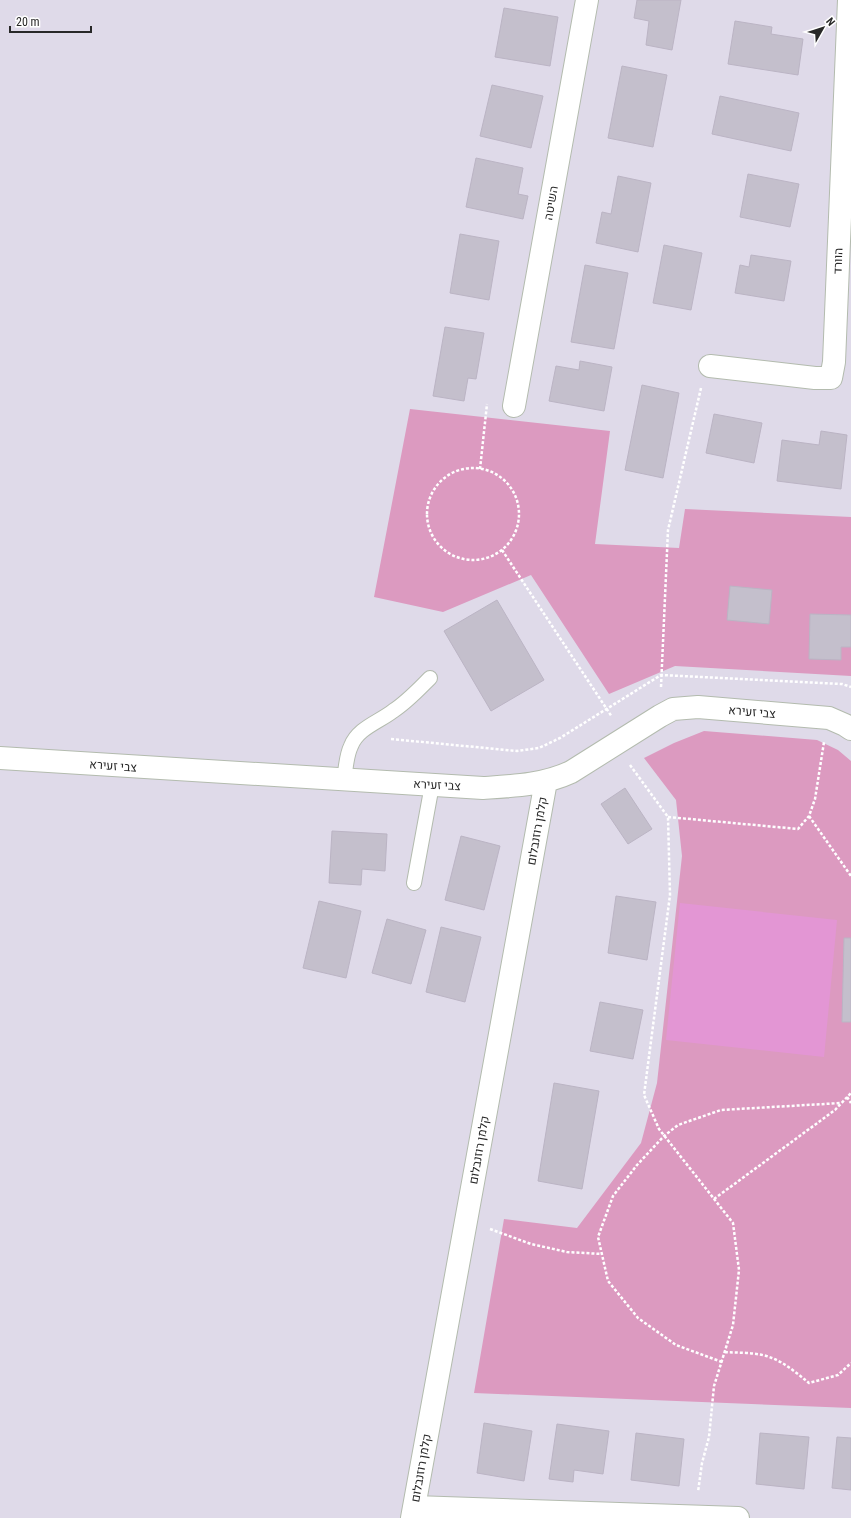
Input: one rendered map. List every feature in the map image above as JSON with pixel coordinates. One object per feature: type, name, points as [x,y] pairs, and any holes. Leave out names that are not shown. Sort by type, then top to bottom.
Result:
[{"type":"street","name":"השיטה","points":[[514,406],[588,0]]},
{"type":"street","name":"הוורד","points":[[710,366],[815,378],[831,378],[834,362],[849,0]]},
{"type":"street","name":"צבי זעירא","points":[[0,758],[483,788],[519,786],[556,779],[571,772],[673,709],[698,707],[829,718],[845,724],[851,729]]},
{"type":"street","name":"קלמן רוזנבלום","points":[[413,1513],[546,781]]},
{"type":"street","points":[[413,1513],[738,1518]]},
{"type":"lane","points":[[344,779],[350,746],[356,736],[366,728],[393,712],[430,678]]},
{"type":"lane","points":[[414,883],[432,785]]},
{"type":"path","points":[[660,716],[668,530],[700,389],[710,366]]},
{"type":"path","points":[[480,469],[488,403],[514,406]]},
{"type":"path","points":[[466,469],[480,469],[493,473],[505,482],[513,493],[518,508],[518,524],[512,539],[502,550],[488,558],[473,560],[457,558],[443,550],[433,538],[428,523],[427,507],[432,492],[441,481],[452,473],[466,469]]},
{"type":"path","points":[[502,550],[607,709],[621,740],[668,817],[670,895],[644,1095],[659,1129],[733,1223],[739,1270],[734,1325],[714,1386],[709,1437],[702,1463],[697,1496],[699,1517]]},
{"type":"path","points":[[356,736],[517,751],[539,748],[560,738],[662,675],[842,684],[851,686]]},
{"type":"path","points":[[668,817],[798,829],[809,816],[815,799],[829,718]]},
{"type":"path","points":[[809,816],[851,876]]},
{"type":"path","points":[[714,1199],[836,1110],[851,1093]]},
{"type":"path","points":[[847,1097],[851,1103]]},
{"type":"path","points":[[722,1362],[676,1345],[638,1318],[608,1280],[598,1237],[613,1196],[637,1165],[664,1136],[678,1125],[721,1110],[842,1103]]},
{"type":"path","points":[[466,1220],[531,1244],[567,1252],[602,1254]]},
{"type":"path","points":[[725,1352],[753,1354],[772,1358],[799,1374],[809,1383],[838,1374],[851,1363]]},
{"type":"shaded area","points":[[410,409],[610,431],[595,544],[679,548],[685,509],[851,517],[851,676],[675,666],[609,694],[531,575],[443,612],[374,597]]},
{"type":"shaded area","points":[[704,731],[817,740],[838,750],[851,761],[851,1408],[474,1393],[504,1219],[577,1228],[641,1143],[657,1083],[682,856],[676,800],[644,758],[674,743]]},
{"type":"shaded area","points":[[680,903],[837,920],[824,1057],[666,1040]]},
{"type":"building","points":[[637,0],[681,0],[672,50],[646,45],[649,21],[634,18]]},
{"type":"building","points":[[504,8],[558,17],[550,66],[495,57]]},
{"type":"building","points":[[735,21],[772,27],[771,34],[803,39],[798,75],[728,64]]},
{"type":"building","points":[[622,66],[667,75],[653,147],[608,138]]},
{"type":"building","points":[[492,85],[543,96],[531,148],[480,136]]},
{"type":"building","points":[[720,96],[799,113],[791,151],[712,134]]},
{"type":"building","points":[[476,158],[523,168],[518,194],[528,196],[523,219],[466,207]]},
{"type":"building","points":[[748,174],[799,184],[790,227],[740,217]]},
{"type":"building","points":[[618,176],[651,183],[638,252],[596,243],[602,212],[611,214]]},
{"type":"building","points":[[460,234],[499,241],[489,300],[450,293]]},
{"type":"building","points":[[664,245],[702,253],[691,310],[653,303]]},
{"type":"building","points":[[751,255],[791,261],[784,301],[735,293],[740,265],[749,267]]},
{"type":"building","points":[[585,265],[628,273],[614,349],[571,342]]},
{"type":"building","points":[[445,327],[484,333],[476,379],[468,378],[464,401],[433,396]]},
{"type":"building","points":[[580,361],[612,367],[604,411],[549,401],[556,366],[579,370]]},
{"type":"building","points":[[642,385],[679,393],[663,478],[625,470]]},
{"type":"building","points":[[714,414],[762,423],[754,463],[706,453]]},
{"type":"building","points":[[821,431],[847,435],[841,489],[777,481],[782,440],[819,445]]},
{"type":"building","points":[[730,586],[772,590],[769,624],[727,620]]},
{"type":"building","points":[[497,600],[544,680],[491,711],[444,631]]},
{"type":"building","points":[[810,614],[851,615],[851,647],[841,647],[841,660],[809,659]]},
{"type":"building","points":[[625,788],[652,829],[628,844],[601,804]]},
{"type":"building","points":[[332,831],[387,834],[385,871],[362,869],[361,885],[329,883]]},
{"type":"building","points":[[461,836],[500,846],[484,910],[445,900]]},
{"type":"building","points":[[616,896],[656,902],[647,960],[608,953]]},
{"type":"building","points":[[319,901],[361,911],[346,978],[303,968]]},
{"type":"building","points":[[387,919],[426,930],[411,984],[372,973]]},
{"type":"building","points":[[441,927],[481,937],[465,1002],[426,992]]},
{"type":"building","points":[[844,938],[851,938],[851,1022],[842,1022]]},
{"type":"building","points":[[600,1002],[643,1010],[633,1059],[590,1051]]},
{"type":"building","points":[[554,1083],[599,1091],[582,1189],[538,1181]]},
{"type":"building","points":[[484,1423],[532,1431],[524,1481],[477,1473]]},
{"type":"building","points":[[557,1424],[609,1431],[603,1474],[574,1470],[573,1482],[549,1479]]},
{"type":"building","points":[[636,1433],[684,1439],[679,1486],[631,1480]]},
{"type":"building","points":[[760,1433],[809,1437],[804,1489],[756,1484]]},
{"type":"building","points":[[837,1437],[851,1438],[851,1490],[832,1488]]}]
